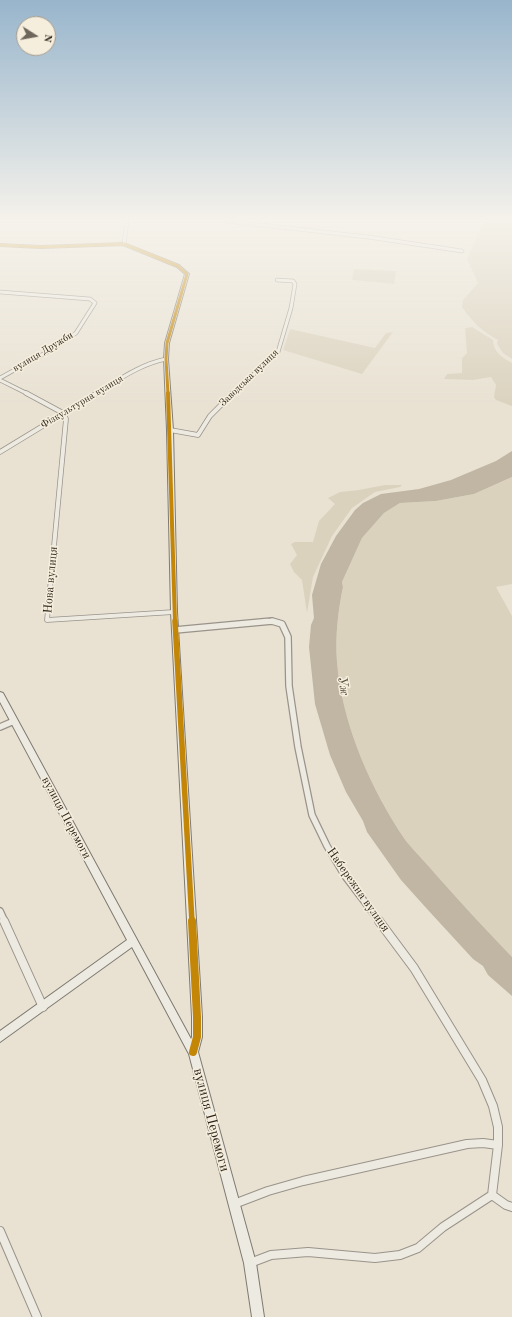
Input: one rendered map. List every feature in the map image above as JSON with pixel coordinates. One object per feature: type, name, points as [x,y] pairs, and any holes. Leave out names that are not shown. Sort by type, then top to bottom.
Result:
[{"type":"street","points":[[185,282],[167,343],[166,359],[170,430],[174,612],[197,1017],[197,1037],[193,1052]]},
{"type":"street","name":"Заводська вулиця","points":[[170,430],[198,435],[210,416],[278,352],[291,308],[295,282]]},
{"type":"street","name":"вулиця Дружби","points":[[0,292],[90,299],[95,303],[76,333],[54,348],[0,379]]},
{"type":"street","name":"Фізкультурна вулиця","points":[[0,452],[137,369],[155,361],[166,359]]},
{"type":"street","points":[[0,379],[64,414]]},
{"type":"street","name":"Нова вулиця","points":[[64,414],[66,419],[47,620],[174,612]]},
{"type":"street","name":"Набережна вулиця","points":[[175,630],[272,621],[282,624],[288,637],[289,686],[298,747],[312,815],[327,846],[345,876],[414,968],[482,1080],[493,1106],[498,1127],[498,1144],[492,1195]]},
{"type":"street","name":"вулиця Перемоги","points":[[0,695],[193,1052],[250,1263],[258,1317]]},
{"type":"street","points":[[0,727],[14,721]]},
{"type":"street","points":[[0,911],[42,1007]]},
{"type":"street","points":[[0,1037],[133,942]]},
{"type":"street","points":[[234,1204],[255,1194],[274,1188],[367,1166],[468,1144],[498,1144]]},
{"type":"street","points":[[250,1263],[271,1255],[308,1252],[376,1258],[400,1255],[418,1248],[443,1227],[492,1195],[506,1205],[512,1207]]},
{"type":"street","points":[[0,1231],[37,1317]]},
{"type":"shaded area","points":[[378,282],[394,282],[394,284]]},
{"type":"shaded area","points":[[512,282],[512,359],[503,353],[497,344],[498,340],[487,334],[478,326],[462,307],[463,300],[478,283]]},
{"type":"shaded area","points":[[472,327],[493,340],[493,344],[497,351],[502,357],[512,363],[512,406],[496,400],[494,397],[496,385],[491,377],[473,380],[444,379],[447,374],[462,373],[462,358],[467,353],[465,328]]},
{"type":"shaded area","points":[[290,329],[375,348],[386,333],[393,332],[362,374],[283,350]]},
{"type":"shaded area","points":[[512,451],[512,477],[474,494],[436,501],[400,503],[384,513],[362,538],[342,582],[343,587],[338,615],[336,643],[340,685],[345,709],[360,756],[370,778],[393,821],[406,841],[512,957],[512,996],[488,975],[483,966],[473,959],[401,880],[367,832],[363,821],[346,792],[330,755],[315,704],[309,647],[311,625],[314,618],[312,595],[321,564],[336,536],[355,510],[363,503],[381,494],[419,489],[451,480],[496,461]]},
{"type":"shaded area","points":[[512,477],[512,584],[496,587],[512,616],[512,957],[406,841],[381,800],[360,756],[345,709],[340,685],[336,643],[338,615],[343,587],[342,582],[362,538],[384,513],[400,503],[436,501],[474,494]]},
{"type":"shaded area","points":[[385,485],[402,485],[400,487],[375,492],[352,508],[332,536],[313,577],[307,613],[302,580],[294,572],[290,564],[297,555],[291,544],[295,542],[313,542],[319,521],[335,504],[328,498],[340,492]]},
{"type":"transit line","points":[[185,282],[167,343],[166,359],[170,430],[174,612],[197,1017],[197,1037],[193,1052]]},
{"type":"water label","name":"Уж","points":[[343,686]]}]
